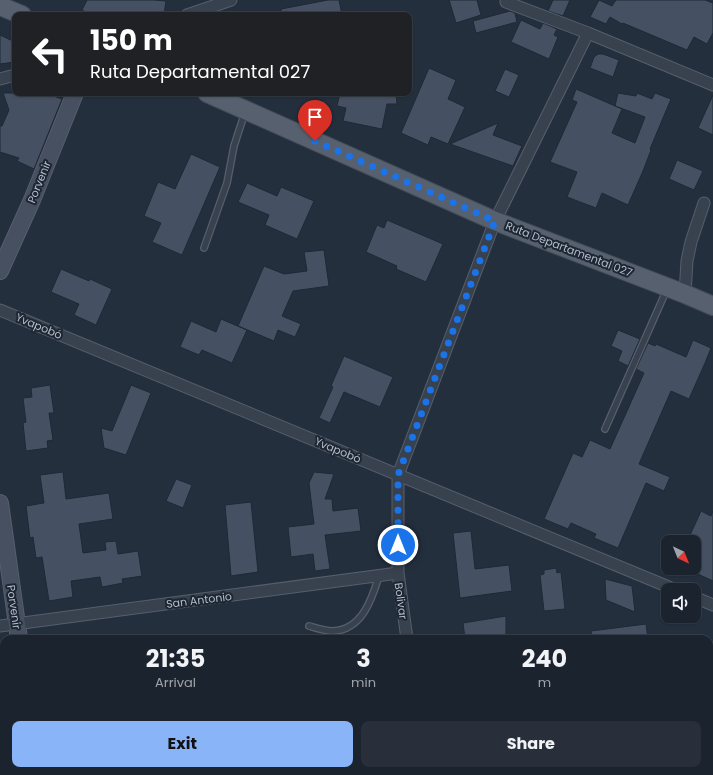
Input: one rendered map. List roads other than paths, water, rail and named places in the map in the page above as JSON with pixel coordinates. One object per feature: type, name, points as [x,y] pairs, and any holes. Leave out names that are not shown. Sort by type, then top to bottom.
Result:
[{"type":"main road","points":[[0,6],[15,12]]},
{"type":"main road","name":"Ruta Departamental 027","points":[[214,96],[495,221],[668,287],[713,306]]},
{"type":"street","points":[[196,12],[231,0]]},
{"type":"street","points":[[506,2],[588,33],[713,85]]},
{"type":"street","name":"Bolivar","points":[[406,635],[398,573],[398,475],[495,221],[588,33]]},
{"type":"street","points":[[0,80],[12,76]]},
{"type":"street","name":"Porvenir","points":[[0,271],[32,200],[74,96]]},
{"type":"street","points":[[684,294],[687,261],[691,242],[704,203]]},
{"type":"street","name":"Yvapobó","points":[[0,310],[661,584]]},
{"type":"street","name":"Porvenir","points":[[0,503],[18,631]]},
{"type":"street","name":"San Antonio","points":[[0,626],[18,631],[398,573]]},
{"type":"street","points":[[701,600],[713,605]]},
{"type":"lane","points":[[204,248],[227,183],[234,146],[245,110]]},
{"type":"lane","points":[[605,429],[668,287]]},
{"type":"lane","points":[[309,626],[333,631],[349,627],[362,617],[373,595],[379,576]]}]
